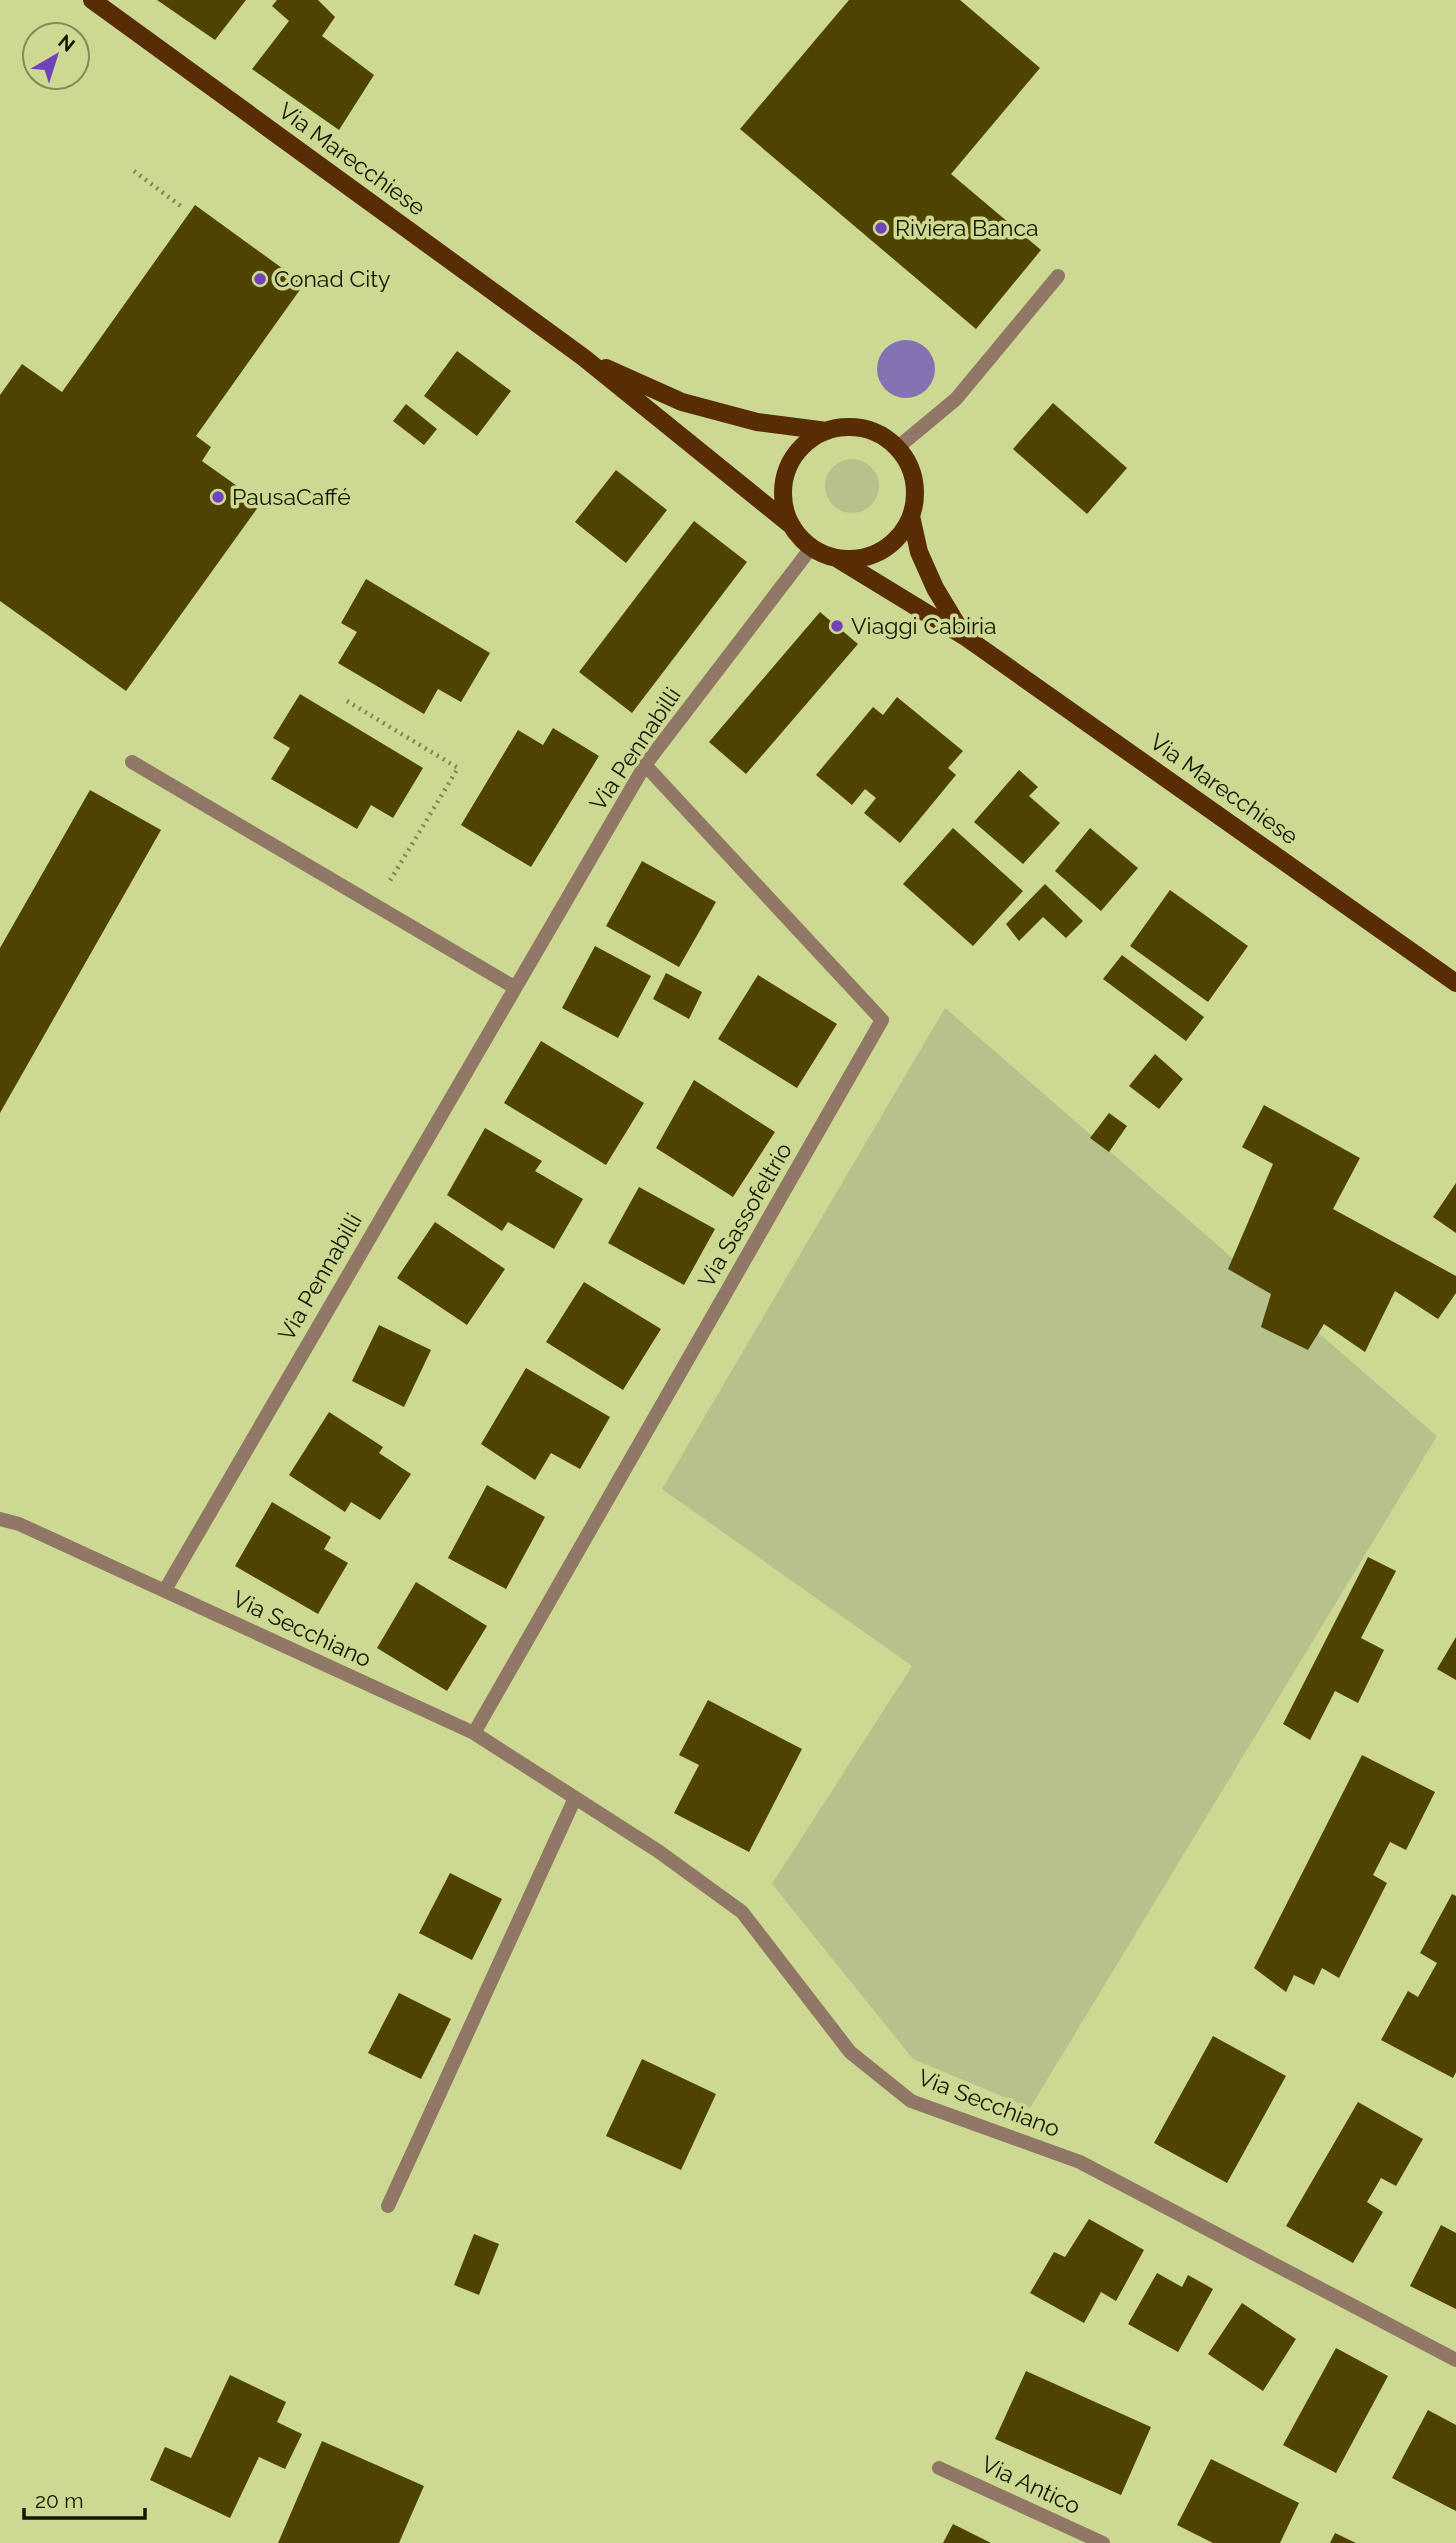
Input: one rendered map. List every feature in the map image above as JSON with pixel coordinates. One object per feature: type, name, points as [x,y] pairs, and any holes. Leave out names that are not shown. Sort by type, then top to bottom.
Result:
[{"type":"main road","name":"Via Marecchiese","points":[[92,0],[583,357],[792,526],[811,548],[838,559],[964,636],[1456,983]]},
{"type":"main road","name":"Via Marecchiese","points":[[583,357],[682,402],[757,422],[827,430],[845,427],[864,429],[882,436],[897,448],[908,463],[916,498],[911,516],[900,536],[883,551],[861,558],[838,559]]},
{"type":"main road","name":"Via Marecchiese","points":[[792,526],[784,508],[786,470],[796,453],[827,430]]},
{"type":"main road","name":"Via Marecchiese","points":[[911,516],[919,552],[929,576],[964,636]]},
{"type":"street","points":[[897,448],[956,399],[1058,276]]},
{"type":"street","name":"Via Pennabilli","points":[[164,1590],[645,765],[811,548]]},
{"type":"street","points":[[132,762],[514,987]]},
{"type":"street","name":"Via Sassofeltrio","points":[[474,1733],[882,1020],[645,765]]},
{"type":"street","name":"Via Secchiano","points":[[0,1519],[19,1524],[474,1733],[658,1851],[742,1912],[850,2052],[911,2101],[1080,2162],[1456,2360]]},
{"type":"street","points":[[388,2206],[575,1798]]},
{"type":"street","name":"Via Antico","points":[[939,2468],[1103,2543]]},
{"type":"path","points":[[134,171],[182,207]]},
{"type":"path","points":[[346,701],[458,768],[375,905]]},
{"type":"green space","points":[[857,459],[867,463],[875,471],[879,486],[875,501],[867,509],[847,513],[837,509],[829,501],[825,481],[829,471],[837,463]]},
{"type":"green space","points":[[945,1008],[1437,1436],[1030,2108],[913,2059],[772,1884],[912,1666],[662,1489]]},
{"type":"shaded area","points":[[906,340],[927,348],[935,369],[927,390],[906,398],[885,390],[877,369],[885,348]]},
{"type":"building","points":[[157,0],[246,0],[215,40]]},
{"type":"building","points":[[277,0],[318,0],[335,17],[322,36],[374,75],[339,130],[252,69],[289,21],[272,6]]},
{"type":"building","points":[[849,0],[960,0],[1040,68],[951,174],[1041,250],[976,329],[740,129]]},
{"type":"building","points":[[195,205],[304,284],[196,436],[211,447],[202,461],[261,503],[126,691],[0,601],[0,395],[22,364],[62,392]]},
{"type":"building","points":[[457,351],[511,391],[477,436],[424,396]]},
{"type":"building","points":[[1053,403],[1127,468],[1087,514],[1013,449]]},
{"type":"building","points":[[406,404],[437,429],[424,445],[393,421]]},
{"type":"building","points":[[616,470],[667,510],[626,563],[575,522]]},
{"type":"building","points":[[694,521],[747,562],[632,713],[579,672]]},
{"type":"building","points":[[366,579],[490,653],[461,702],[438,689],[424,714],[338,663],[357,632],[341,623]]},
{"type":"building","points":[[820,612],[858,644],[746,774],[709,742]]},
{"type":"building","points":[[300,694],[423,768],[393,818],[371,805],[357,829],[271,779],[290,748],[273,738]]},
{"type":"building","points":[[897,697],[963,751],[948,768],[956,775],[900,843],[864,813],[876,798],[865,789],[852,805],[816,775],[873,707],[883,715]]},
{"type":"building","points":[[553,728],[599,756],[531,867],[461,825],[518,730],[543,745]]},
{"type":"building","points":[[1019,770],[1038,787],[1029,796],[1060,823],[1023,864],[974,822]]},
{"type":"building","points":[[90,790],[161,830],[0,1113],[0,948]]},
{"type":"building","points":[[953,828],[1023,891],[973,946],[903,884]]},
{"type":"building","points":[[1090,828],[1138,868],[1101,911],[1055,871]]},
{"type":"building","points":[[642,861],[716,902],[679,967],[606,926]]},
{"type":"building","points":[[1045,884],[1083,921],[1066,938],[1043,917],[1019,941],[1006,924]]},
{"type":"building","points":[[1170,890],[1248,946],[1208,1002],[1130,946]]},
{"type":"building","points":[[595,946],[651,976],[618,1038],[562,1008]]},
{"type":"building","points":[[1122,955],[1204,1017],[1186,1041],[1103,979]]},
{"type":"building","points":[[666,973],[702,992],[689,1019],[653,999]]},
{"type":"building","points":[[758,975],[837,1024],[797,1088],[718,1039]]},
{"type":"building","points":[[541,1041],[644,1103],[606,1165],[504,1103]]},
{"type":"building","points":[[1155,1054],[1183,1079],[1159,1109],[1129,1086]]},
{"type":"building","points":[[694,1080],[775,1132],[733,1197],[656,1148]]},
{"type":"building","points":[[1264,1105],[1360,1158],[1333,1209],[1456,1276],[1456,1293],[1438,1319],[1395,1291],[1365,1352],[1324,1324],[1308,1350],[1261,1327],[1271,1294],[1228,1269],[1273,1164],[1242,1147]]},
{"type":"building","points":[[1109,1113],[1127,1126],[1109,1152],[1090,1138]]},
{"type":"building","points":[[485,1128],[542,1161],[535,1171],[583,1199],[554,1249],[508,1222],[502,1231],[447,1195]]},
{"type":"building","points":[[1456,1183],[1456,1233],[1433,1217]]},
{"type":"building","points":[[639,1187],[715,1229],[684,1285],[608,1243]]},
{"type":"building","points":[[435,1222],[505,1269],[467,1325],[397,1278]]},
{"type":"building","points":[[584,1282],[661,1329],[623,1390],[546,1342]]},
{"type":"building","points":[[379,1325],[431,1350],[404,1407],[352,1381]]},
{"type":"building","points":[[526,1368],[610,1417],[580,1469],[551,1453],[535,1480],[481,1444]]},
{"type":"building","points":[[329,1412],[383,1447],[379,1453],[411,1474],[380,1520],[351,1502],[345,1512],[289,1475]]},
{"type":"building","points":[[487,1485],[545,1517],[506,1589],[448,1558]]},
{"type":"building","points":[[272,1502],[331,1537],[324,1549],[348,1563],[318,1614],[235,1566]]},
{"type":"building","points":[[1368,1557],[1396,1571],[1361,1638],[1384,1650],[1358,1703],[1335,1691],[1310,1740],[1283,1724]]},
{"type":"building","points":[[416,1582],[487,1626],[447,1691],[377,1648]]},
{"type":"building","points":[[1456,1637],[1456,1680],[1437,1669]]},
{"type":"building","points":[[708,1700],[802,1749],[749,1852],[674,1813],[699,1765],[679,1755]]},
{"type":"building","points":[[1362,1755],[1435,1792],[1406,1850],[1390,1842],[1373,1875],[1387,1883],[1339,1978],[1322,1968],[1314,1985],[1294,1975],[1286,1992],[1254,1968]]},
{"type":"building","points":[[450,1873],[502,1899],[472,1960],[419,1933]]},
{"type":"building","points":[[1452,1894],[1456,1896],[1456,2072],[1453,2078],[1381,2040],[1408,1991],[1418,1997],[1437,1963],[1420,1953]]},
{"type":"building","points":[[399,1993],[451,2019],[421,2079],[368,2053]]},
{"type":"building","points":[[1213,2036],[1286,2076],[1227,2183],[1154,2143]]},
{"type":"building","points":[[642,2059],[716,2094],[681,2170],[606,2136]]},
{"type":"building","points":[[1358,2102],[1423,2139],[1396,2186],[1381,2178],[1367,2202],[1383,2212],[1353,2263],[1286,2226]]},
{"type":"building","points":[[1089,2219],[1144,2250],[1116,2301],[1101,2292],[1084,2323],[1030,2293],[1054,2252],[1065,2257]]},
{"type":"building","points":[[1441,2225],[1456,2233],[1456,2309],[1410,2286]]},
{"type":"building","points":[[474,2234],[499,2244],[479,2295],[454,2285]]},
{"type":"building","points":[[1157,2273],[1182,2287],[1188,2275],[1213,2289],[1178,2352],[1128,2324]]},
{"type":"building","points":[[1242,2303],[1296,2339],[1263,2391],[1208,2354]]},
{"type":"building","points":[[1336,2348],[1388,2376],[1336,2473],[1283,2445]]},
{"type":"building","points":[[1026,2371],[1151,2427],[1121,2495],[995,2439]]},
{"type":"building","points":[[230,2375],[286,2402],[277,2422],[302,2434],[285,2469],[259,2457],[230,2518],[150,2480],[165,2447],[191,2458]]},
{"type":"building","points":[[1428,2410],[1456,2425],[1456,2511],[1392,2478]]},
{"type":"building","points":[[322,2441],[424,2486],[399,2543],[278,2543]]},
{"type":"building","points":[[1211,2459],[1299,2503],[1280,2543],[1213,2543],[1177,2525]]},
{"type":"building","points":[[953,2524],[991,2543],[943,2543]]},
{"type":"building","points":[[1335,2533],[1356,2543],[1330,2543]]},
{"type":"place","name":"Riviera Banca","points":[[881,228]]},
{"type":"place","name":"Conad City","points":[[260,279]]},
{"type":"place","name":"PausaCaffé","points":[[218,497]]},
{"type":"place","name":"Viaggi Cabiria","points":[[837,626]]}]
